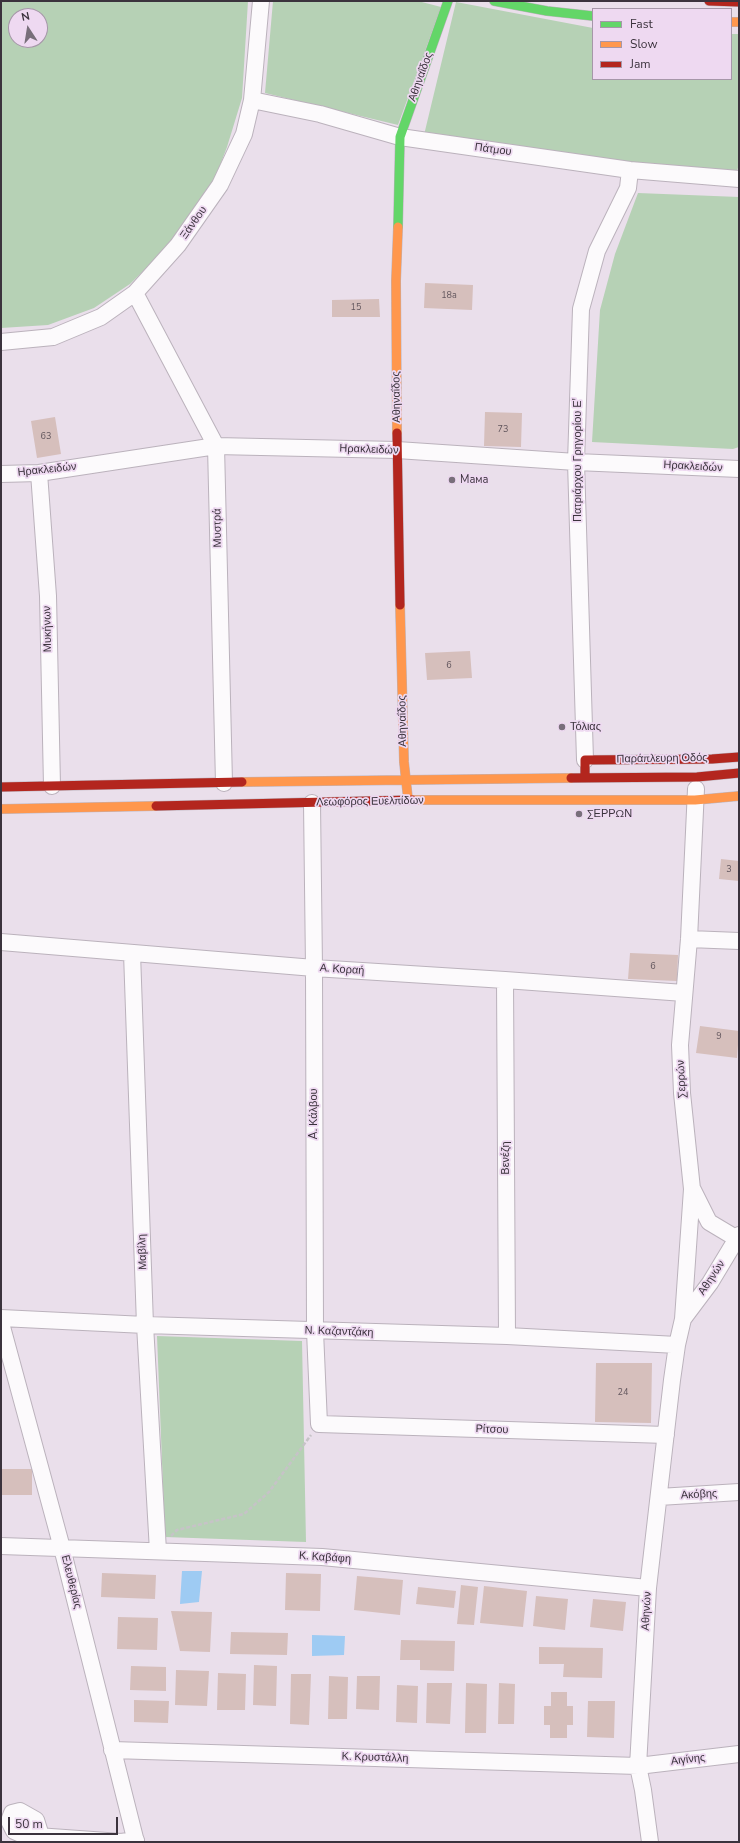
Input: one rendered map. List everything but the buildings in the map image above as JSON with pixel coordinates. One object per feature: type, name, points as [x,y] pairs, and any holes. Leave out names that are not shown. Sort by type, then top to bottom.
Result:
[{"type":"main road","name":"Αθηναΐδος","points":[[408,801],[404,762],[398,450],[396,281],[400,137],[448,1]]},
{"type":"main road","points":[[494,1],[547,11],[592,16]]},
{"type":"main road","points":[[709,1],[739,2]]},
{"type":"main road","name":"Παράπλευρη Οδός","points":[[585,760],[712,759],[739,757]]},
{"type":"main road","points":[[584,778],[585,760]]},
{"type":"main road","name":"Λεωφόρος Ευελπίδων","points":[[1,787],[697,777],[739,773]]},
{"type":"main road","name":"Λεωφόρος Ευελπίδων","points":[[1,809],[408,801],[695,800],[739,796]]},
{"type":"street","name":"Ξάνθου","points":[[1,342],[53,337],[101,316],[135,293],[178,245],[220,185],[244,134],[252,100],[261,1]]},
{"type":"street","name":"Πάτμου","points":[[252,100],[320,114],[400,137],[630,170],[739,179]]},
{"type":"street","name":"Πατριάρχου Γρηγορίου Ε'","points":[[585,760],[576,462],[581,309],[597,251],[628,188],[630,170]]},
{"type":"street","name":"Μυστρά","points":[[135,293],[216,446],[224,783]]},
{"type":"street","name":"Ηρακλειδών","points":[[1,474],[39,473],[216,446],[398,450],[576,462],[739,469]]},
{"type":"street","points":[[739,469],[739,474]]},
{"type":"street","name":"Μυκήνων","points":[[39,473],[48,596],[52,786]]},
{"type":"street","name":"Σερρών","points":[[672,1380],[677,1345],[683,1319],[692,1189],[682,1093],[680,1045],[689,939],[697,777]]},
{"type":"street","name":"A. Κάλβου","points":[[312,803],[315,1331],[319,1424]]},
{"type":"street","points":[[689,939],[739,941]]},
{"type":"street","name":"Α. Κοραή","points":[[1,942],[314,968],[684,993]]},
{"type":"street","name":"Μαβίλη","points":[[132,952],[145,1325],[158,1551]]},
{"type":"street","name":"Βενέζη","points":[[505,980],[507,1336]]},
{"type":"street","points":[[692,1189],[709,1222],[738,1238]]},
{"type":"street","name":"Αθηνών","points":[[683,1319],[710,1283],[738,1238]]},
{"type":"street","name":"Ν. Καζαντζάκη","points":[[1,1318],[145,1325],[507,1336],[677,1345]]},
{"type":"street","name":"Ελευθερίας","points":[[1,1323],[62,1548],[136,1841]]},
{"type":"street","name":"Αθηνών","points":[[650,1842],[638,1766],[648,1588],[672,1380]]},
{"type":"street","name":"Ρίτσου","points":[[319,1424],[666,1435]]},
{"type":"street","name":"Ακόβης","points":[[659,1497],[739,1492]]},
{"type":"street","name":"Κ. Καβάφη","points":[[1,1546],[322,1557],[648,1588]]},
{"type":"street","name":"Κ. Κρυστάλλη","points":[[112,1750],[638,1766]]},
{"type":"street","name":"Αιγίνης","points":[[638,1766],[739,1754]]},
{"type":"street","points":[[41,1836],[121,1842],[136,1841]]},
{"type":"path","points":[[158,1551],[177,1530],[244,1514],[269,1492],[319,1424]]},
{"type":"green space","points":[[1,1],[248,1],[242,98],[227,147],[213,184],[190,214],[172,243],[130,284],[94,308],[48,325],[1,328]]},
{"type":"green space","points":[[273,1],[418,1],[441,7],[398,125],[265,93]]},
{"type":"green space","points":[[456,2],[592,28],[592,80],[732,80],[732,34],[739,34],[739,163],[737,172],[627,166],[424,135]]},
{"type":"green space","points":[[638,193],[739,197],[739,447],[733,449],[592,442],[600,310],[615,254]]},
{"type":"green space","points":[[157,1336],[302,1341],[306,1542],[165,1537]]},
{"type":"water","points":[[182,1571],[202,1571],[199,1602],[180,1604]]},
{"type":"water","points":[[312,1635],[345,1636],[344,1655],[312,1656]]},
{"type":"traffic: fast","points":[[398,227],[400,137],[448,1]]},
{"type":"traffic: fast","points":[[494,1],[547,11],[592,16]]},
{"type":"traffic: slow","points":[[732,22],[739,22]]},
{"type":"traffic: slow","points":[[397,433],[396,281],[398,227]]},
{"type":"traffic: slow","points":[[400,605],[404,762],[408,799]]},
{"type":"traffic: slow","points":[[242,782],[571,778]]},
{"type":"traffic: slow","points":[[412,800],[695,800],[739,796]]},
{"type":"traffic: slow","points":[[1,809],[156,806]]},
{"type":"traffic: jam","points":[[709,1],[739,2]]},
{"type":"traffic: jam","points":[[397,433],[400,605]]},
{"type":"traffic: jam","points":[[585,778],[585,760],[712,759],[739,757]]},
{"type":"traffic: jam","points":[[571,778],[697,777],[739,773]]},
{"type":"traffic: jam","points":[[1,787],[242,782]]},
{"type":"traffic: jam","points":[[156,806],[412,800]]},
{"type":"place","name":"Мама","points":[[452,480]]},
{"type":"place","name":"Τόλιας","points":[[562,727]]},
{"type":"place","name":"ΣΕΡΡΩΝ","points":[[579,814]]}]
